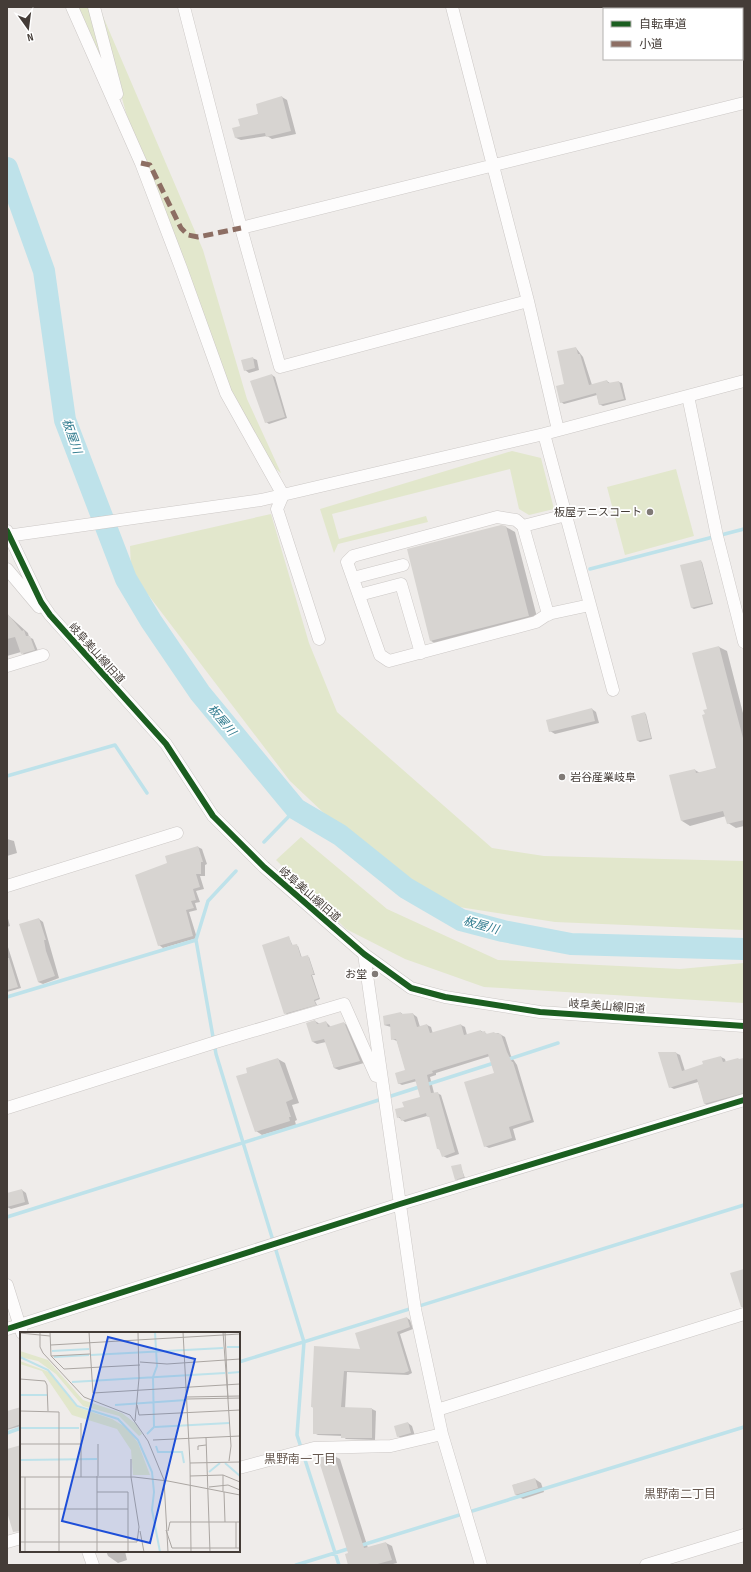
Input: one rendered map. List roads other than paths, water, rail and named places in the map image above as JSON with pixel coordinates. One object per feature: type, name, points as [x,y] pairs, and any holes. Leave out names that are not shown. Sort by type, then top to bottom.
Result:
[{"type":"street","points":[[72,7],[141,163],[226,393],[283,494]]},
{"type":"street","points":[[94,7],[118,97],[116,104]]},
{"type":"street","points":[[184,7],[241,228],[280,367],[528,301]]},
{"type":"street","points":[[452,7],[492,167],[528,301],[558,430]]},
{"type":"street","points":[[241,228],[492,167],[744,103]]},
{"type":"street","points":[[7,534],[26,535],[261,500],[544,434],[744,381]]},
{"type":"street","points":[[688,396],[717,536],[744,642]]},
{"type":"street","points":[[544,434],[613,690]]},
{"type":"street","points":[[283,494],[277,509],[319,640]]},
{"type":"street","points":[[523,526],[566,515]]},
{"type":"street","points":[[548,614],[523,526],[516,520],[497,517],[352,556],[347,562],[380,655],[389,661],[536,622],[548,614],[590,605]]},
{"type":"street","name":"岐阜美山線旧道","points":[[7,534],[41,602],[50,615],[166,744],[213,816],[264,867],[364,954],[411,988],[445,997],[540,1012],[744,1026]]},
{"type":"street","points":[[353,578],[403,565]]},
{"type":"street","points":[[7,569],[38,606],[50,615]]},
{"type":"street","points":[[359,595],[401,584],[421,653]]},
{"type":"street","points":[[7,666],[43,655]]},
{"type":"street","points":[[7,886],[178,833]]},
{"type":"street","points":[[364,954],[381,1086],[415,1309],[442,1434],[481,1565]]},
{"type":"street","points":[[7,1108],[344,1004],[381,1086]]},
{"type":"street","points":[[7,1329],[21,1329],[400,1204],[744,1100]]},
{"type":"street","points":[[7,1284],[21,1329]]},
{"type":"street","points":[[437,1410],[744,1314]]},
{"type":"street","points":[[240,1468],[314,1448],[391,1446],[442,1434]]},
{"type":"street","points":[[646,1565],[744,1535]]},
{"type":"street","points":[[7,1542],[20,1538]]},
{"type":"street","points":[[88,1552],[93,1565]]},
{"type":"waterway","name":"板屋川","points":[[7,168],[44,271],[65,420],[126,579],[151,621],[200,693],[296,809],[340,835],[406,888],[461,920],[503,931],[571,944],[744,949]]},
{"type":"waterway","points":[[590,569],[744,529]]},
{"type":"waterway","points":[[7,776],[115,745],[147,793]]},
{"type":"waterway","points":[[264,842],[296,809]]},
{"type":"waterway","points":[[236,871],[208,901],[196,940],[216,1054],[304,1342],[297,1435],[339,1565]]},
{"type":"waterway","points":[[7,997],[196,940]]},
{"type":"waterway","points":[[506,1060],[558,1043]]},
{"type":"waterway","points":[[388,1097],[494,1063]]},
{"type":"waterway","points":[[7,1217],[382,1099]]},
{"type":"waterway","points":[[240,1362],[744,1205]]},
{"type":"waterway","points":[[359,1546],[744,1427]]},
{"type":"waterway","points":[[7,1433],[20,1428]]},
{"type":"waterway","points":[[296,1565],[351,1548]]},
{"type":"place","name":"板屋テニスコート","points":[[650,512]]},
{"type":"place","name":"岩谷産業岐阜","points":[[562,777]]},
{"type":"place","name":"お堂","points":[[375,974]]},
{"type":"district","name":"黒野南一丁目","points":[[300,1459]]},
{"type":"district","name":"黒野南二丁目","points":[[680,1494]]}]
